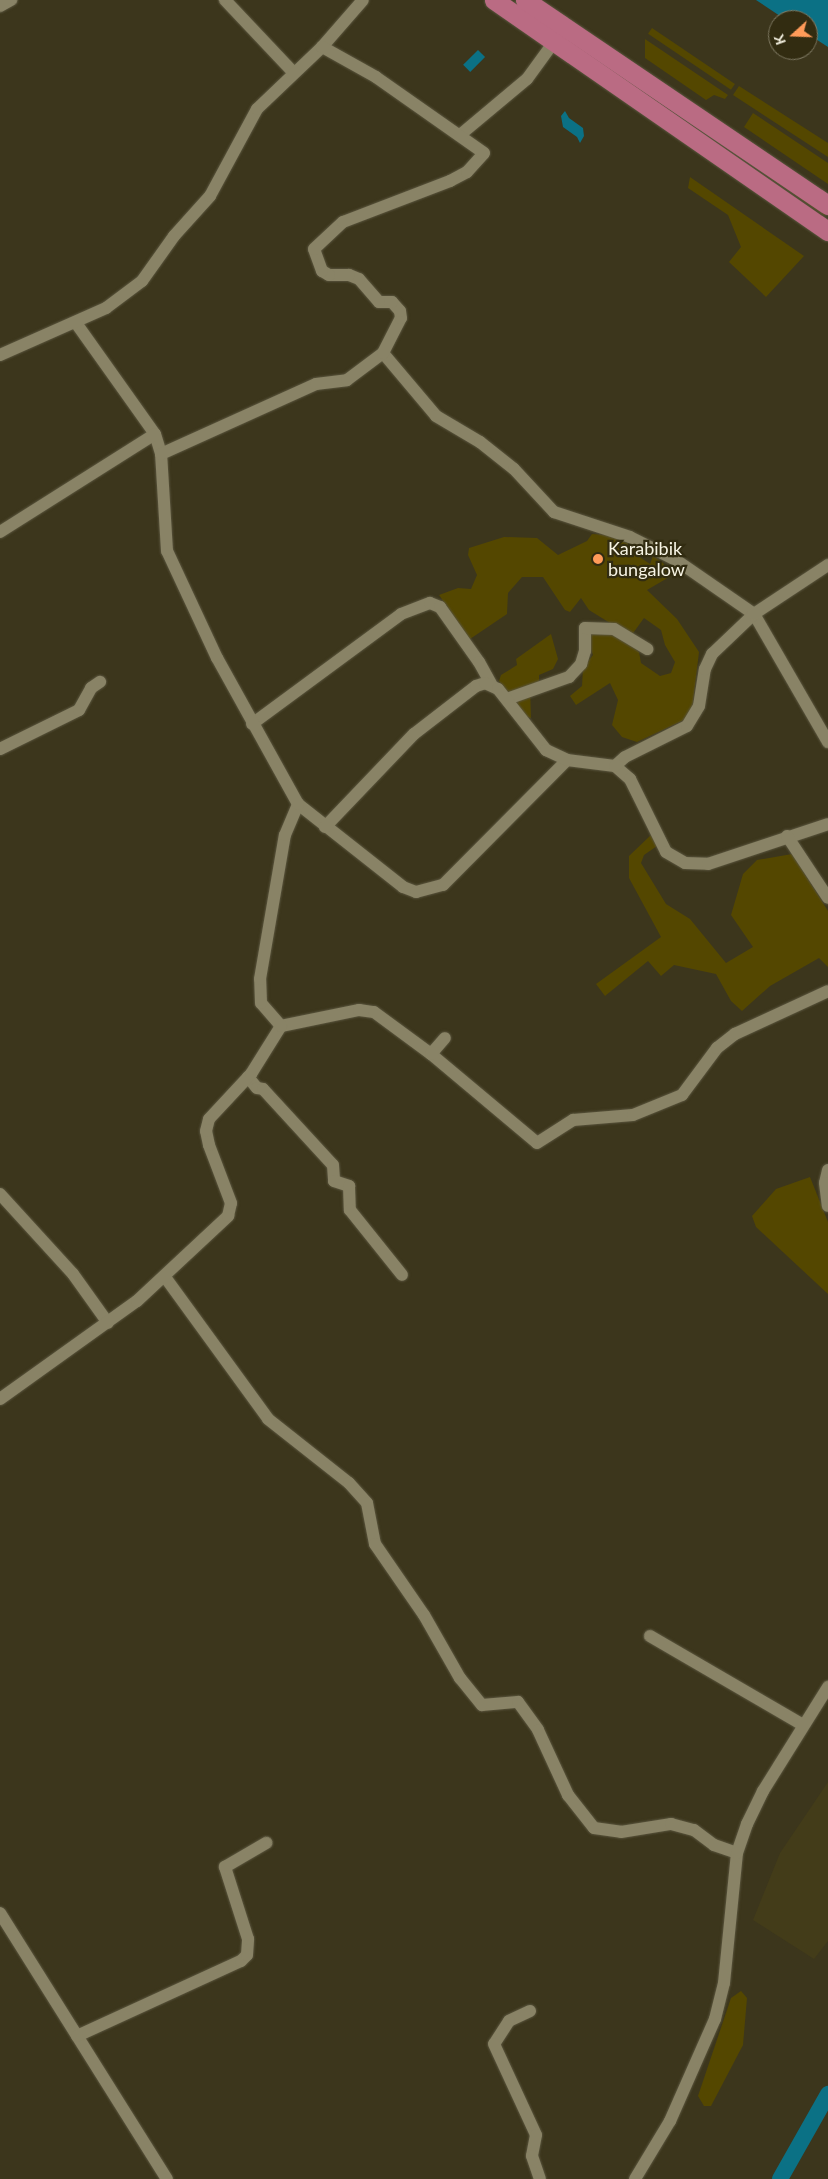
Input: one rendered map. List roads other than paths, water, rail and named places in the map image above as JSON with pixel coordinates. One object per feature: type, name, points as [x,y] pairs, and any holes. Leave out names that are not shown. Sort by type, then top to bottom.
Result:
[{"type":"highway","points":[[494,0],[828,231]]},
{"type":"highway","points":[[525,0],[828,205]]},
{"type":"street","points":[[0,6],[11,0]]},
{"type":"street","points":[[225,0],[294,73]]},
{"type":"street","points":[[0,355],[76,323],[125,296],[142,280],[174,236],[210,196],[257,109],[322,48],[363,0]]},
{"type":"street","points":[[460,135],[527,79],[554,42]]},
{"type":"street","points":[[161,454],[316,384],[346,380],[383,353],[401,318],[400,311],[392,302],[378,302],[359,279],[349,275],[329,275],[322,271],[314,249],[336,228],[356,216],[468,172],[484,153],[376,78],[322,48]]},
{"type":"street","points":[[76,323],[155,434],[161,454],[167,551],[217,658],[298,804],[325,828],[403,888],[416,892],[429,891],[443,885],[567,760]]},
{"type":"street","points":[[383,353],[436,416],[480,442],[514,469],[554,512],[612,530],[676,560],[754,614],[828,742]]},
{"type":"street","points":[[0,532],[155,434]]},
{"type":"street","points":[[615,766],[625,757],[687,726],[699,706],[705,669],[712,654],[754,614],[828,566]]},
{"type":"street","points":[[252,724],[401,614],[430,603],[440,607],[479,662],[491,684],[507,699],[536,740],[546,750],[567,760],[615,766],[630,779],[666,852],[686,863],[708,864],[771,845],[787,836],[828,824]]},
{"type":"street","points":[[507,699],[569,677],[581,664],[585,651],[584,628],[600,626],[614,629],[647,649]]},
{"type":"street","points":[[0,749],[79,710],[91,688],[100,682]]},
{"type":"street","points":[[325,828],[414,734],[476,686],[491,684]]},
{"type":"street","points":[[281,1026],[261,1004],[260,979],[285,835],[298,804]]},
{"type":"street","points":[[787,836],[828,898]]},
{"type":"street","points":[[0,1399],[108,1322],[165,1277],[231,1210],[206,1131],[217,1108],[248,1077],[281,1026],[359,1010],[374,1012],[431,1054],[537,1143],[573,1120],[633,1115],[682,1095],[717,1048],[736,1034],[828,991]]},
{"type":"street","points":[[431,1054],[445,1038]]},
{"type":"street","points":[[248,1077],[256,1088],[263,1089],[333,1165],[334,1181],[349,1186],[350,1210],[402,1275]]},
{"type":"street","points":[[828,1170],[825,1183],[828,1206]]},
{"type":"street","points":[[0,1194],[72,1274],[108,1322]]},
{"type":"street","points":[[165,1277],[268,1419],[349,1483],[367,1502],[375,1544],[424,1615],[460,1678],[482,1705],[518,1702],[538,1730],[568,1795],[594,1828],[621,1832],[671,1824],[694,1830],[714,1845],[737,1854]]},
{"type":"street","points":[[650,1636],[803,1726]]},
{"type":"street","points":[[635,2179],[670,2121],[715,2020],[724,1983],[737,1854],[763,1791],[828,1687]]},
{"type":"street","points":[[77,2036],[240,1961],[247,1954],[248,1939],[225,1868],[266,1843]]},
{"type":"street","points":[[0,1913],[167,2179]]},
{"type":"street","points":[[530,2011],[509,2021],[494,2044],[536,2135],[532,2156],[540,2179]]},
{"type":"water","points":[[756,0],[828,0],[828,47],[818,40],[818,10],[771,10]]},
{"type":"water","points":[[478,50],[485,57],[470,72],[463,65]]},
{"type":"water","points":[[565,111],[569,118],[583,128],[584,136],[580,143],[577,137],[563,127],[561,116]]},
{"type":"waterway","points":[[780,2179],[828,2094]]},
{"type":"place","name":"Karabibik bungalow","points":[[598,559]]}]
